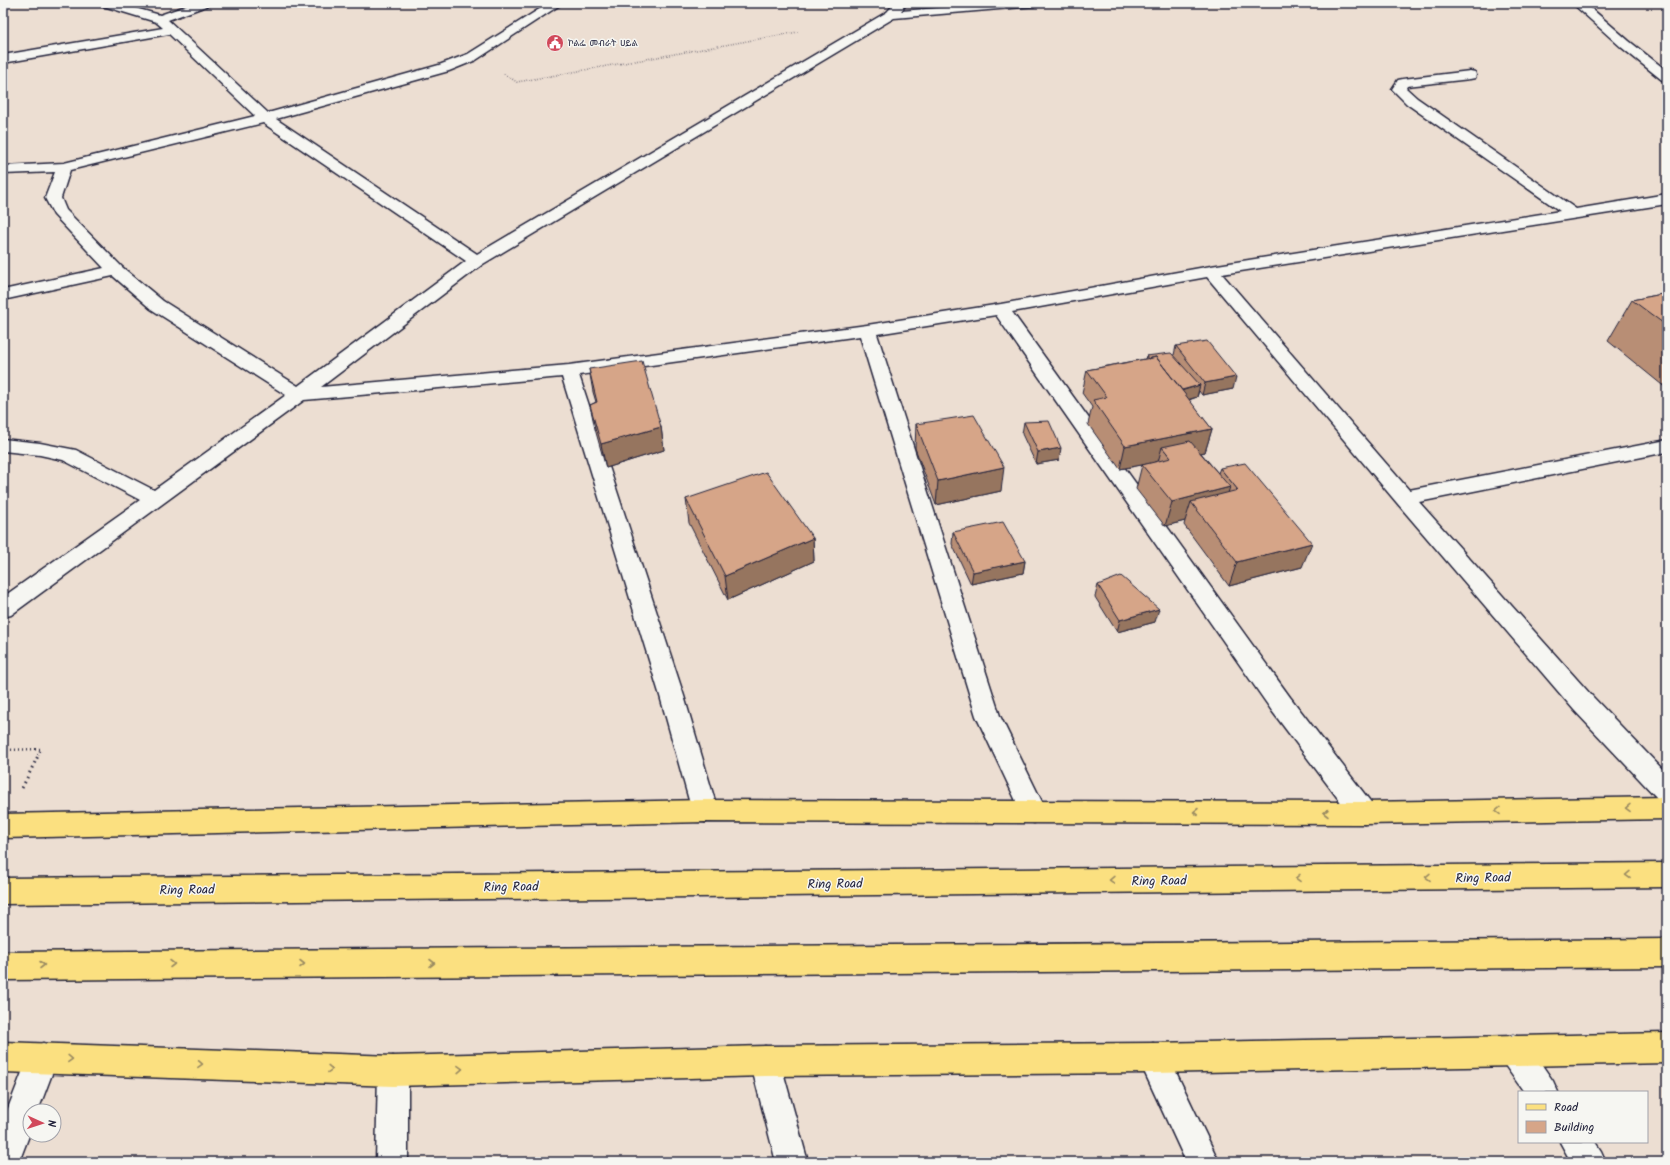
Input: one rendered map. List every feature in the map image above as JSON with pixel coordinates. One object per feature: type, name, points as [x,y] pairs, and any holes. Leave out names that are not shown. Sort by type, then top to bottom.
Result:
[{"type":"main road","points":[[3,826],[705,811],[1364,813],[1667,808]]},
{"type":"main road","name":"Ring Road","points":[[3,890],[1667,875]]},
{"type":"main road","points":[[3,966],[1667,953]]},
{"type":"main road","points":[[3,1057],[393,1071],[765,1061],[1153,1058],[1667,1048]]},
{"type":"street","points":[[104,3],[160,19],[265,118],[477,261]]},
{"type":"street","points":[[160,19],[205,3]]},
{"type":"street","points":[[3,170],[64,167],[265,118],[444,68],[472,57],[557,3]]},
{"type":"street","points":[[3,609],[298,395],[477,261],[896,9],[995,8],[1035,3]]},
{"type":"street","points":[[1578,3],[1625,44],[1667,77]]},
{"type":"street","points":[[3,59],[172,30]]},
{"type":"street","points":[[1470,75],[1403,83],[1399,89],[1412,101],[1574,214]]},
{"type":"street","points":[[64,167],[53,198],[59,212],[116,270],[157,305],[298,395],[569,371],[867,330],[1000,309],[1211,272],[1667,199]]},
{"type":"street","points":[[3,295],[116,270]]},
{"type":"street","points":[[1211,272],[1404,498],[1583,703],[1667,791]]},
{"type":"street","points":[[1000,309],[1281,704],[1364,813]]},
{"type":"street","points":[[867,330],[988,716],[1034,812]]},
{"type":"street","points":[[569,371],[672,696],[705,811]]},
{"type":"street","points":[[3,445],[40,449],[69,455],[156,499]]},
{"type":"street","points":[[1404,498],[1667,446]]},
{"type":"street","points":[[1513,1050],[1541,1091]]},
{"type":"street","points":[[3,1162],[43,1058]]},
{"type":"street","points":[[1153,1058],[1202,1162]]},
{"type":"street","points":[[765,1061],[792,1162]]},
{"type":"street","points":[[392,1162],[393,1071]]},
{"type":"street","points":[[1577,1143],[1590,1162]]},
{"type":"path","points":[[472,57],[517,82],[799,32]]},
{"type":"path","points":[[3,750],[41,749],[20,791]]},
{"type":"building","points":[[1667,293],[1667,326],[1632,300]]},
{"type":"building","points":[[1207,341],[1236,377],[1205,383],[1176,346]]},
{"type":"building","points":[[1171,353],[1200,385],[1182,390],[1156,357],[1148,359],[1146,356]]},
{"type":"building","points":[[1156,357],[1212,429],[1125,446],[1093,400],[1107,397],[1087,370]]},
{"type":"building","points":[[642,361],[661,427],[601,444],[590,405],[597,402],[589,369]]},
{"type":"building","points":[[974,415],[1004,467],[938,481],[916,424]]},
{"type":"building","points":[[1049,421],[1061,448],[1038,452],[1024,422]]},
{"type":"building","points":[[1190,441],[1230,487],[1172,502],[1142,465],[1171,458],[1162,447]]},
{"type":"building","points":[[1245,463],[1312,543],[1237,562],[1191,502],[1238,490],[1220,468]]},
{"type":"building","points":[[766,472],[813,538],[725,576],[686,499]]},
{"type":"building","points":[[1003,522],[1025,561],[973,572],[953,532]]},
{"type":"building","points":[[1121,576],[1159,609],[1120,620],[1098,585]]},
{"type":"place","name":"ኮልፌ መብራት ሀይል","points":[[555,43]]}]
